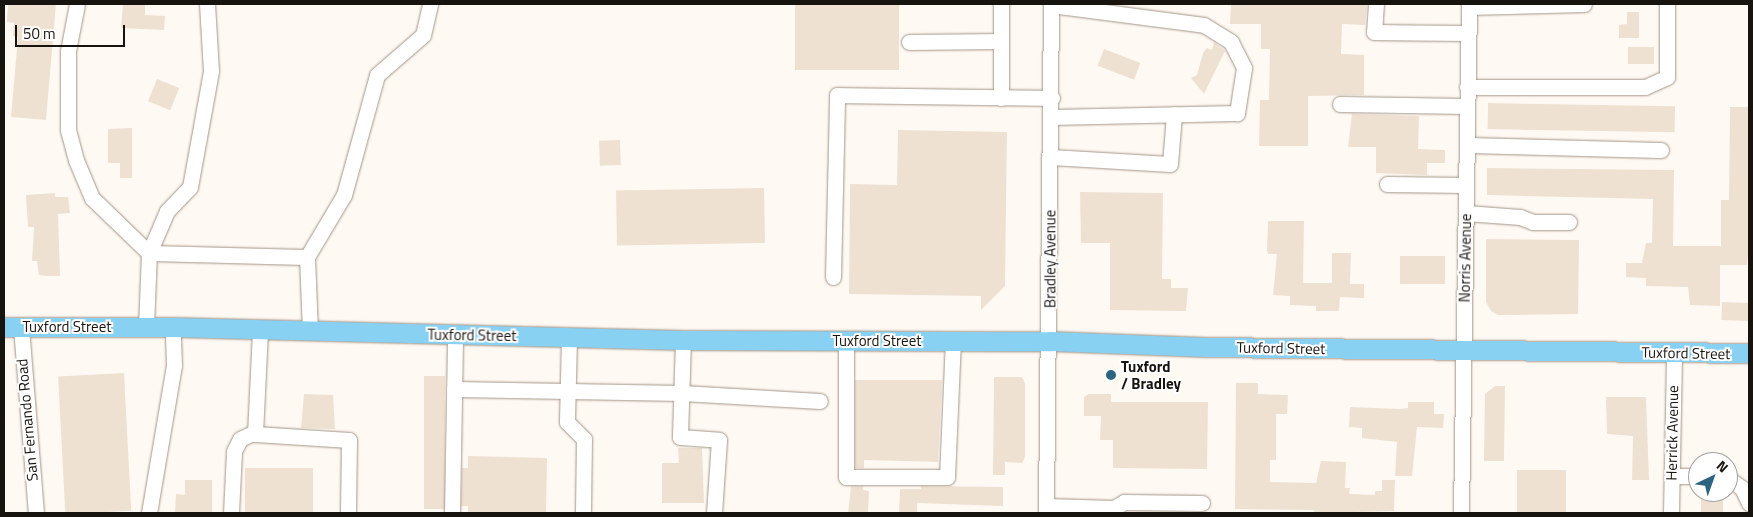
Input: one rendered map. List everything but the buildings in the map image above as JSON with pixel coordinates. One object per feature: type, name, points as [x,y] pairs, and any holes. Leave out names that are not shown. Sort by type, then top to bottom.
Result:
[{"type":"main road","name":"Tuxford Street","points":[[12,327],[173,327],[260,331],[682,340],[1050,341],[1160,346],[1749,353]]},
{"type":"street","points":[[76,4],[68,71],[68,130],[76,160],[92,198],[149,253],[307,257]]},
{"type":"street","points":[[146,328],[149,253],[167,212],[190,187],[211,71],[207,4]]},
{"type":"street","points":[[310,331],[307,257],[344,195],[377,75],[423,35],[430,4]]},
{"type":"street","points":[[1001,4],[1001,98]]},
{"type":"street","points":[[1051,4],[1204,25],[1231,42],[1244,68],[1237,113],[1051,117]]},
{"type":"street","name":"Bradley Avenue","points":[[1046,509],[1050,341],[1051,4]]},
{"type":"street","points":[[1376,4],[1374,32],[1468,33]]},
{"type":"street","points":[[1469,6],[1584,4]]},
{"type":"street","points":[[1468,87],[1645,87],[1667,77],[1667,4]]},
{"type":"street","name":"Norris Avenue","points":[[1461,513],[1469,6]]},
{"type":"street","points":[[909,42],[1001,41]]},
{"type":"street","points":[[833,277],[837,95],[1052,98]]},
{"type":"street","points":[[1340,104],[1467,106]]},
{"type":"street","points":[[1051,157],[1170,164],[1174,114]]},
{"type":"street","points":[[1467,145],[1661,150]]},
{"type":"street","points":[[1387,184],[1466,185]]},
{"type":"street","points":[[1466,213],[1520,217],[1533,222],[1569,222]]},
{"type":"street","name":"San Fernando Road","points":[[12,327],[36,513]]},
{"type":"street","points":[[149,513],[174,365],[173,327]]},
{"type":"street","points":[[255,432],[260,331]]},
{"type":"street","points":[[452,513],[455,335]]},
{"type":"street","points":[[569,338],[567,422],[584,439],[583,513]]},
{"type":"street","points":[[682,340],[680,437],[719,440],[714,513]]},
{"type":"street","points":[[846,341],[846,477],[947,477],[952,342]]},
{"type":"street","name":"Herrick Avenue","points":[[1671,513],[1674,353]]},
{"type":"street","points":[[454,385],[682,392],[820,401]]},
{"type":"street","points":[[231,513],[234,451],[240,439],[255,432],[349,440],[348,513]]},
{"type":"street","points":[[1672,476],[1688,476]]},
{"type":"street","points":[[1738,485],[1742,488],[1749,503]]},
{"type":"street","points":[[1046,509],[1114,508],[1124,502],[1202,503]]},
{"type":"place","name":"Tuxford / Bradley","points":[[1111,375]]}]
